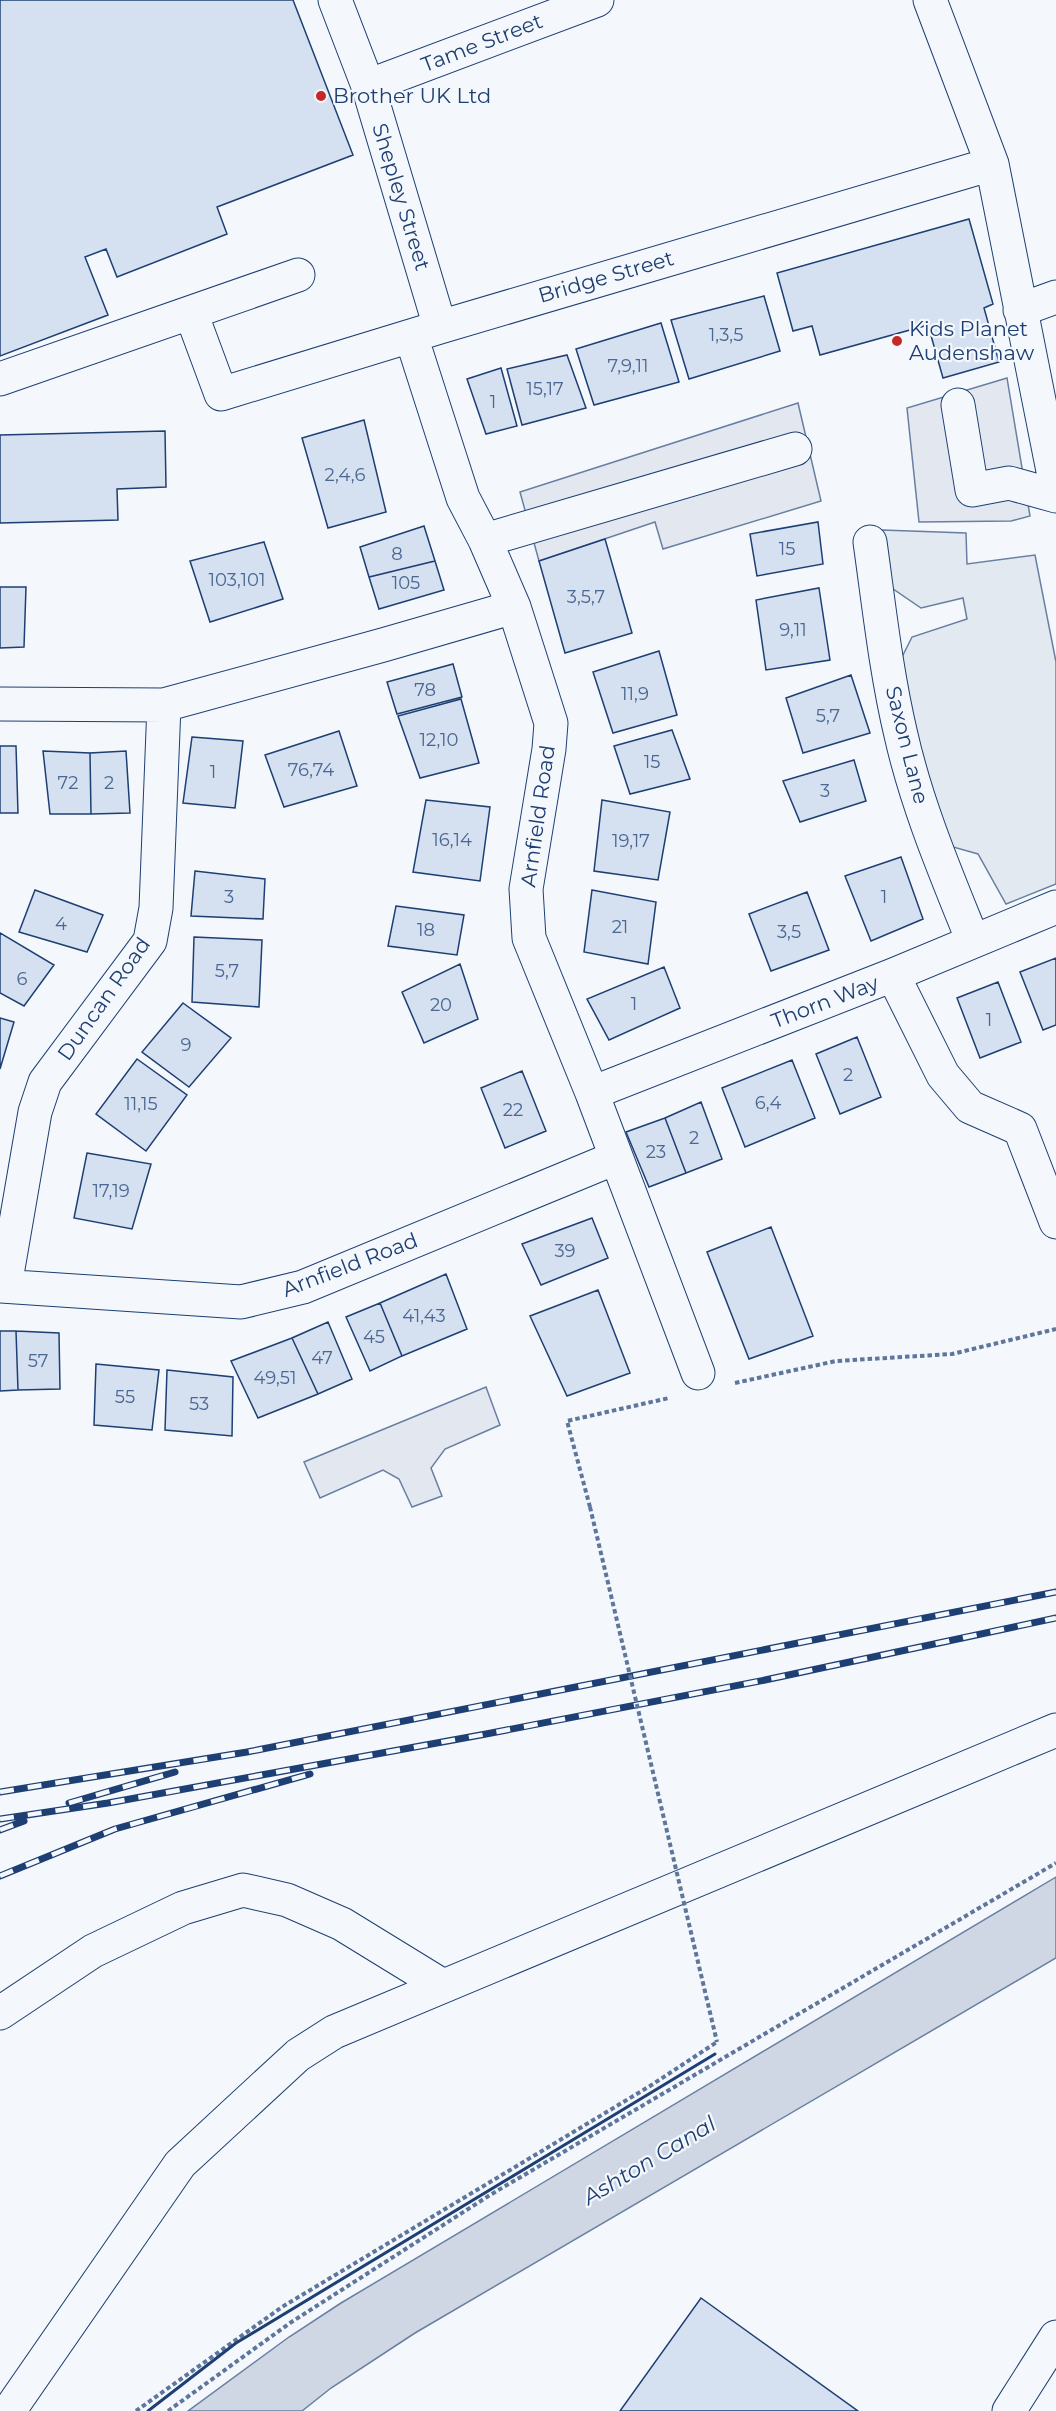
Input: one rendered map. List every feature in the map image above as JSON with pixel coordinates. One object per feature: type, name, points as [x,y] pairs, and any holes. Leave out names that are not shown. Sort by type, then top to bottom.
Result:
[{"type":"street","name":"Shepley Street","points":[[335,0],[368,86],[426,331]]},
{"type":"street","name":"Tame Street","points":[[368,86],[597,0]]},
{"type":"street","points":[[930,0],[992,164],[1056,486]]},
{"type":"street","name":"Bridge Street","points":[[191,313],[221,394],[992,164]]},
{"type":"street","points":[[0,379],[298,275]]},
{"type":"street","points":[[1020,310],[1056,297]]},
{"type":"street","name":"Arnfield Road","points":[[426,331],[464,498],[514,607],[551,723],[549,749],[526,889],[529,938],[592,1093],[615,1158],[712,1379]]},
{"type":"street","points":[[958,405],[972,490],[1009,483],[1056,496]]},
{"type":"street","points":[[485,540],[795,449]]},
{"type":"street","name":"Saxon Lane","points":[[870,542],[884,646],[900,735],[943,866],[973,941]]},
{"type":"street","points":[[0,704],[164,705],[514,607]]},
{"type":"street","name":"Duncan Road","points":[[3,1286],[35,1112],[45,1082],[150,941],[156,908],[164,705]]},
{"type":"street","name":"Thorn Way","points":[[592,1093],[893,975],[1056,907]]},
{"type":"street","points":[[893,975],[943,1075],[970,1107],[1020,1130],[1056,1222]]},
{"type":"street","name":"Arnfield Road","points":[[3,1286],[241,1302],[303,1287],[615,1158]]},
{"type":"street","points":[[9,2411],[180,2164],[298,2055],[334,2032],[1056,1730]]},
{"type":"street","points":[[0,2013],[93,1951],[183,1908],[243,1890],[287,1900],[342,1924],[443,1986]]},
{"type":"street","points":[[1009,2411],[1056,2337]]},
{"type":"path","points":[[712,1379],[836,1361],[952,1354],[1056,1329]]},
{"type":"path","points":[[136,2411],[282,2307],[650,2086],[717,2042],[590,1507],[567,1421],[670,1398]]},
{"type":"path","points":[[168,2411],[290,2323],[490,2195],[1056,1863]]},
{"type":"shaded area","points":[[1007,378],[1030,516],[1011,521],[919,522],[907,408]]},
{"type":"shaded area","points":[[798,403],[821,501],[663,549],[655,522],[539,561],[520,492]]},
{"type":"shaded area","points":[[882,530],[966,533],[967,564],[1035,555],[1056,662],[1056,884],[1006,904],[978,854],[953,847],[920,763],[899,663],[912,637],[967,619],[963,598],[921,608],[886,584]]},
{"type":"shaded area","points":[[486,1387],[500,1425],[445,1449],[431,1468],[442,1496],[412,1507],[399,1479],[383,1470],[320,1498],[304,1462]]},
{"type":"water","name":"Ashton Canal","points":[[1056,1877],[1056,1958],[415,2333],[331,2388],[302,2411],[188,2411],[289,2337],[341,2303]]},
{"type":"building","points":[[0,0],[293,0],[353,155],[217,207],[227,234],[117,277],[106,249],[85,257],[108,315],[0,356]]},
{"type":"building","points":[[969,219],[993,304],[984,308],[999,362],[943,378],[928,325],[820,355],[812,326],[793,331],[777,273]]},
{"type":"building","points":[[764,296],[780,351],[689,379],[671,320]]},
{"type":"building","points":[[661,323],[679,382],[594,405],[576,349]]},
{"type":"building","points":[[567,355],[586,408],[522,425],[507,369]]},
{"type":"building","points":[[501,368],[517,426],[486,434],[467,379]]},
{"type":"building","points":[[364,420],[386,512],[328,528],[302,438]]},
{"type":"building","points":[[165,431],[166,487],[117,489],[118,520],[0,523],[0,435]]},
{"type":"building","points":[[818,522],[823,564],[757,576],[750,534]]},
{"type":"building","points":[[424,526],[435,561],[369,577],[360,547]]},
{"type":"building","points":[[605,539],[632,633],[565,653],[539,561]]},
{"type":"building","points":[[264,542],[283,599],[210,622],[190,561]]},
{"type":"building","points":[[435,561],[444,590],[379,609],[369,577]]},
{"type":"building","points":[[0,587],[26,587],[24,647],[0,648]]},
{"type":"building","points":[[819,588],[830,660],[766,670],[756,600]]},
{"type":"building","points":[[659,651],[677,715],[613,733],[593,672]]},
{"type":"building","points":[[453,664],[462,697],[397,714],[387,682]]},
{"type":"building","points":[[851,675],[870,733],[803,753],[786,698]]},
{"type":"building","points":[[461,699],[479,763],[420,778],[398,716]]},
{"type":"building","points":[[672,730],[690,779],[630,794],[614,746]]},
{"type":"building","points":[[339,731],[357,786],[284,807],[265,755]]},
{"type":"building","points":[[192,737],[243,741],[235,808],[183,803]]},
{"type":"building","points":[[0,746],[16,746],[18,813],[0,813]]},
{"type":"building","points":[[43,751],[90,753],[91,814],[50,814]]},
{"type":"building","points":[[126,751],[130,813],[91,814],[90,753]]},
{"type":"building","points":[[854,760],[866,801],[800,822],[783,781]]},
{"type":"building","points":[[426,800],[490,807],[480,881],[413,872]]},
{"type":"building","points":[[602,800],[670,812],[658,880],[594,871]]},
{"type":"building","points":[[901,857],[923,919],[871,941],[845,876]]},
{"type":"building","points":[[195,871],[265,879],[263,919],[191,916]]},
{"type":"building","points":[[35,890],[103,915],[87,952],[19,932]]},
{"type":"building","points":[[592,890],[656,902],[648,964],[584,952]]},
{"type":"building","points":[[807,892],[829,950],[771,971],[749,914]]},
{"type":"building","points":[[396,906],[464,915],[457,955],[388,946]]},
{"type":"building","points":[[0,933],[54,965],[24,1006],[0,993]]},
{"type":"building","points":[[194,937],[262,940],[259,1007],[192,1002]]},
{"type":"building","points":[[1056,958],[1056,1025],[1043,1030],[1020,972]]},
{"type":"building","points":[[460,964],[478,1019],[424,1043],[402,992]]},
{"type":"building","points":[[664,967],[680,1008],[609,1040],[587,999]]},
{"type":"building","points":[[998,982],[1021,1042],[980,1058],[957,998]]},
{"type":"building","points":[[183,1003],[231,1038],[189,1087],[142,1052]]},
{"type":"building","points":[[0,1018],[14,1022],[0,1069]]},
{"type":"building","points":[[857,1037],[881,1097],[840,1114],[816,1054]]},
{"type":"building","points":[[137,1059],[187,1095],[146,1151],[96,1114]]},
{"type":"building","points":[[792,1060],[815,1118],[745,1147],[722,1088]]},
{"type":"building","points":[[522,1071],[546,1131],[505,1148],[481,1088]]},
{"type":"building","points":[[701,1102],[722,1159],[686,1173],[665,1118]]},
{"type":"building","points":[[665,1118],[686,1173],[649,1187],[626,1132]]},
{"type":"building","points":[[87,1153],[151,1164],[132,1229],[74,1218]]},
{"type":"building","points":[[592,1218],[608,1258],[541,1285],[522,1244]]},
{"type":"building","points":[[771,1227],[813,1336],[749,1359],[707,1252]]},
{"type":"building","points":[[446,1274],[467,1329],[402,1356],[380,1303]]},
{"type":"building","points":[[598,1290],[630,1373],[567,1396],[530,1316]]},
{"type":"building","points":[[380,1303],[402,1356],[370,1371],[346,1317]]},
{"type":"building","points":[[328,1322],[352,1379],[318,1394],[292,1338]]},
{"type":"building","points":[[0,1331],[16,1331],[18,1390],[0,1391]]},
{"type":"building","points":[[16,1331],[59,1333],[60,1389],[18,1390]]},
{"type":"building","points":[[292,1338],[318,1394],[258,1418],[231,1361]]},
{"type":"building","points":[[96,1364],[159,1370],[152,1430],[94,1425]]},
{"type":"building","points":[[167,1370],[233,1377],[232,1436],[165,1430]]},
{"type":"building","points":[[701,2298],[858,2411],[620,2411]]},
{"type":"railway","points":[[0,1792],[247,1752],[1056,1592]]},
{"type":"railway","points":[[0,1819],[108,1803],[486,1734],[765,1680],[1056,1618]]},
{"type":"railway","points":[[69,1803],[175,1772]]},
{"type":"railway","points":[[0,1876],[115,1829],[310,1774]]},
{"type":"railway","points":[[0,1830],[24,1821]]},
{"type":"wall","points":[[148,2411],[236,2343],[715,2054]]},
{"type":"place","name":"Brother UK Ltd","points":[[321,96]]},
{"type":"place","name":"Kids Planet Audenshaw","points":[[897,341]]}]
